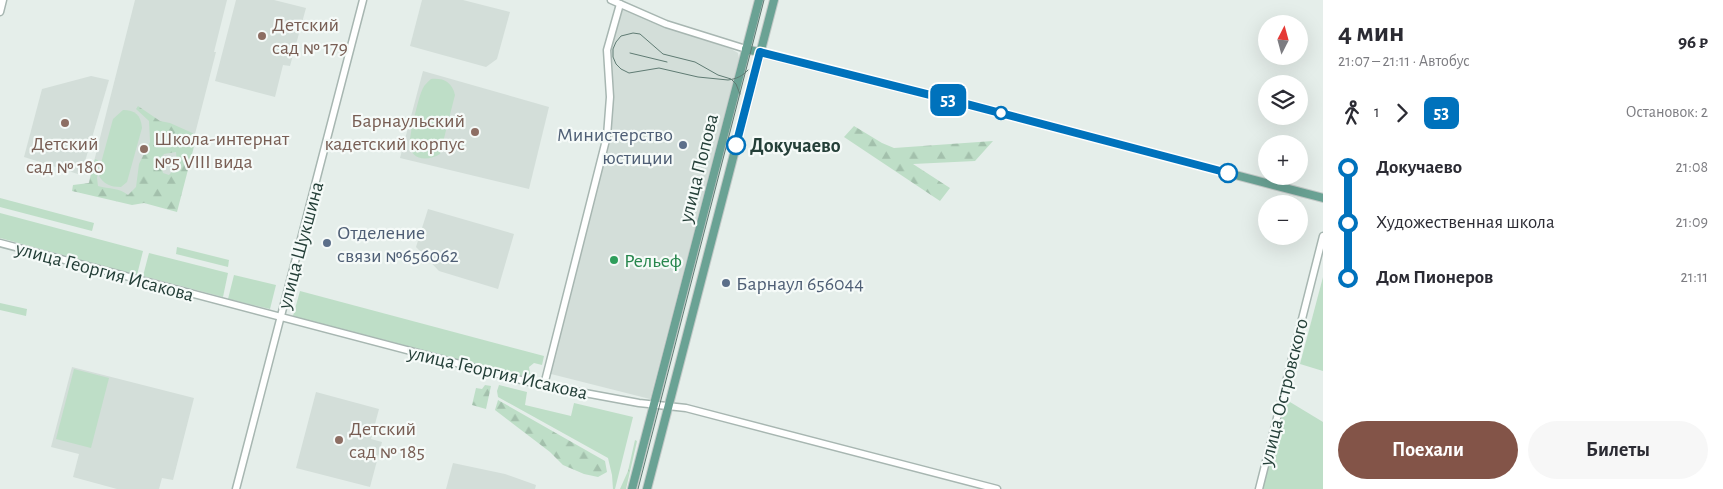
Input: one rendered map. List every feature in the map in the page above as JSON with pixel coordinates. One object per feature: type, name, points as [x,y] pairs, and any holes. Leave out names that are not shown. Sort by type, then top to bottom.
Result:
[{"type":"main road","name":"улица Попова","points":[[632,489],[702,221],[710,182],[759,0]]},
{"type":"main road","name":"улица Попова","points":[[647,489],[774,0]]},
{"type":"main road","points":[[746,49],[970,105],[1323,198]]},
{"type":"main road","points":[[710,182],[725,185]]},
{"type":"street","points":[[0,12],[3,0]]},
{"type":"street","name":"улица Шукшина","points":[[236,489],[363,0]]},
{"type":"street","points":[[612,0],[684,30],[746,49]]},
{"type":"street","points":[[544,385],[607,136],[610,97],[607,50],[620,4]]},
{"type":"street","name":"улица Островского","points":[[1259,489],[1323,236]]},
{"type":"street","name":"улица Георгия Исакова","points":[[0,243],[544,385],[639,403],[669,405],[696,410],[997,489]]},
{"type":"shaded area","name":"Школа-интернат №5 VIII вида","points":[[135,0],[227,0],[214,52],[216,52],[176,208],[88,185]]},
{"type":"shaded area","name":"Детский сад № 179","points":[[236,0],[274,0],[306,8],[290,66],[283,65],[275,97],[215,81]]},
{"type":"shaded area","points":[[422,0],[463,0],[510,12],[497,59],[486,67],[410,46]]},
{"type":"shaded area","points":[[621,9],[731,49],[738,53],[739,58],[650,399],[551,374],[552,361],[605,156],[614,99],[608,50]]},
{"type":"shaded area","name":"Барнаульский кадетский корпус","points":[[423,71],[549,107],[529,189],[400,158]]},
{"type":"shaded area","name":"Детский сад № 180","points":[[91,76],[109,80],[81,175],[24,157],[42,89]]},
{"type":"shaded area","points":[[428,209],[514,234],[498,289],[439,271],[416,247]]},
{"type":"shaded area","points":[[72,367],[194,398],[173,480],[162,478],[159,489],[117,489],[73,477],[79,454],[51,447]]},
{"type":"shaded area","name":"Детский сад № 185","points":[[316,392],[379,409],[371,439],[382,442],[370,487],[296,468]]},
{"type":"shaded area","points":[[453,463],[505,474],[536,485],[535,489],[446,489]]},
{"type":"green space","points":[[431,79],[440,79],[450,84],[455,95],[440,154],[430,158],[419,158],[415,156],[410,147],[411,130],[421,92]]},
{"type":"green space","points":[[138,106],[160,121],[170,123],[197,135],[177,212],[144,203],[132,205],[72,191],[73,185],[89,183],[95,159],[100,161],[97,178],[98,186],[118,190],[128,195],[136,187],[139,164],[150,142],[149,121],[136,109]],"holes":[[[176,152],[177,166],[169,175],[163,173],[160,159],[164,154]]]},
{"type":"green space","points":[[123,110],[137,114],[142,128],[127,182],[121,187],[117,187],[105,183],[98,174],[113,119]]},
{"type":"green space","points":[[854,126],[894,148],[993,141],[975,161],[913,164],[950,188],[940,201],[844,137]]},
{"type":"green space","points":[[0,198],[94,223],[92,231],[0,207]]},
{"type":"green space","points":[[0,213],[143,251],[137,275],[0,238]]},
{"type":"green space","points":[[177,247],[229,260],[228,267],[176,254]]},
{"type":"green space","points":[[149,253],[228,273],[223,297],[143,276]]},
{"type":"green space","points":[[234,275],[276,285],[270,309],[228,299]]},
{"type":"green space","points":[[1323,277],[1323,371],[1300,364]]},
{"type":"green space","points":[[300,291],[544,356],[542,365],[534,363],[529,367],[530,373],[535,377],[534,379],[293,316]]},
{"type":"green space","points":[[0,303],[27,309],[26,316],[0,310]]},
{"type":"green space","points":[[74,369],[109,378],[91,448],[56,439]]},
{"type":"green space","points":[[485,385],[491,386],[486,409],[472,405],[476,388],[482,389]]},
{"type":"green space","points":[[499,385],[527,392],[525,405],[571,416],[574,403],[633,417],[615,489],[613,489],[608,458],[498,397]]},
{"type":"green space","points":[[1285,399],[1323,422],[1323,489],[1261,489]]},
{"type":"green space","points":[[498,400],[605,461],[607,472],[598,477],[584,474],[563,465],[550,452],[495,410]]},
{"type":"green space","points":[[635,440],[637,441],[626,489],[620,489],[628,471]]},
{"type":"tram line","points":[[638,489],[764,0]]},
{"type":"tram line","points":[[740,94],[736,84],[731,79],[718,75],[695,62],[663,54],[640,34],[633,33],[621,36],[613,49],[613,57],[616,64],[629,73],[659,68],[698,77],[731,80],[734,79],[739,77],[748,70]]},
{"type":"tram line","points":[[630,53],[667,62]]},
{"type":"bus line","name":"53","points":[[736,145],[760,52],[1228,173]]},
{"type":"place","name":"Детский сад № 179","points":[[262,36]]},
{"type":"place","name":"Детский сад № 180","points":[[65,123]]},
{"type":"place","name":"Барнаульский кадетский корпус","points":[[475,132]]},
{"type":"place","name":"Министерство юстиции","points":[[683,145]]},
{"type":"place","name":"Докучаево","points":[[736,145]]},
{"type":"place","name":"Школа-интернат №5 VIII вида","points":[[144,149]]},
{"type":"place","name":"Отделение связи №656062","points":[[327,243]]},
{"type":"place","name":"Рельеф","points":[[614,260]]},
{"type":"place","name":"Барнаул 656044","points":[[726,283]]},
{"type":"place","name":"Детский сад № 185","points":[[339,440]]}]
